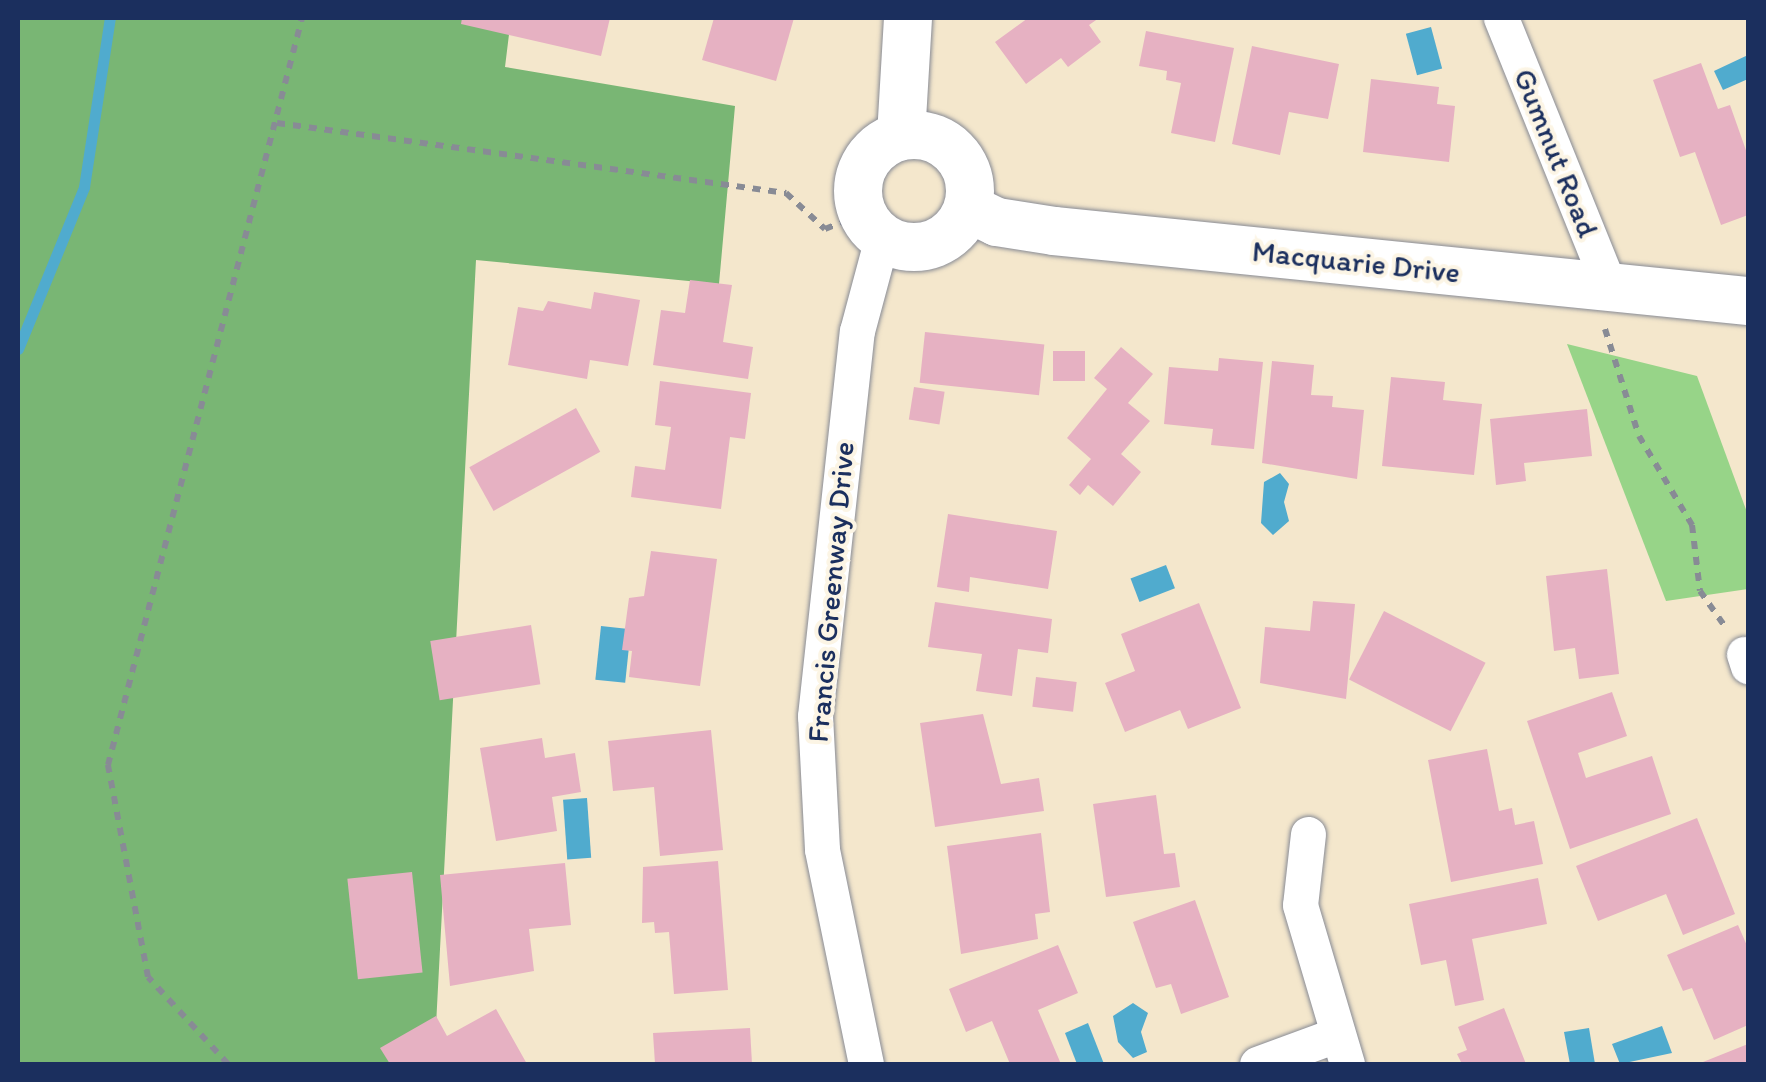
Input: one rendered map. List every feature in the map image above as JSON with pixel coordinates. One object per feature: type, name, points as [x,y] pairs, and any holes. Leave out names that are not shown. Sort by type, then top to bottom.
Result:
[{"type":"main road","points":[[902,136],[908,18]]},
{"type":"main road","points":[[902,136],[935,138],[962,160],[971,192],[968,208],[948,237],[932,245],[915,248],[872,226],[864,166],[886,142],[902,136]]},
{"type":"main road","name":"Macquarie Drive","points":[[968,208],[997,222],[1054,232],[1748,301]]},
{"type":"street","name":"Gumnut Road","points":[[1502,18],[1600,287]]},
{"type":"street","name":"Francis Greenway Drive","points":[[866,1064],[822,849],[816,716],[872,226]]},
{"type":"street","points":[[1257,1064],[1342,1050],[1300,905],[1308,834]]},
{"type":"path","points":[[228,1064],[148,976],[108,766],[302,18]]},
{"type":"path","points":[[277,123],[786,193],[826,229],[872,226]]},
{"type":"path","points":[[1600,287],[1639,436],[1692,525],[1700,591],[1746,660]]},
{"type":"green space","points":[[18,18],[511,18],[505,67],[735,106],[719,284],[476,260],[434,1064],[18,1064]]},
{"type":"green space","points":[[1567,344],[1697,376],[1748,515],[1748,589],[1666,601]]},
{"type":"water","points":[[1431,27],[1442,69],[1417,75],[1406,34]]},
{"type":"water","points":[[1748,55],[1748,79],[1723,90],[1714,71]]},
{"type":"water","points":[[1280,473],[1289,484],[1284,502],[1289,521],[1273,535],[1261,523],[1264,482]]},
{"type":"water","points":[[1166,565],[1175,588],[1139,602],[1131,579]]},
{"type":"water","points":[[601,626],[631,629],[625,683],[595,680]]},
{"type":"water","points":[[587,798],[591,858],[567,860],[563,800]]},
{"type":"water","points":[[1133,1003],[1148,1013],[1141,1032],[1147,1052],[1133,1058],[1118,1042],[1113,1016]]},
{"type":"water","points":[[1088,1023],[1104,1064],[1077,1064],[1065,1033]]},
{"type":"water","points":[[1662,1026],[1672,1053],[1620,1064],[1612,1044]]},
{"type":"water","points":[[1589,1028],[1595,1064],[1570,1064],[1564,1032]]},
{"type":"building","points":[[462,18],[610,18],[601,56],[461,24]]},
{"type":"building","points":[[714,18],[794,18],[776,81],[702,60]]},
{"type":"building","points":[[1028,18],[1099,18],[1089,25],[1101,42],[1068,67],[1061,58],[1026,84],[995,42]]},
{"type":"building","points":[[1146,31],[1234,48],[1215,142],[1171,133],[1181,83],[1166,80],[1167,71],[1139,66]]},
{"type":"building","points":[[1252,46],[1339,64],[1328,119],[1289,112],[1280,155],[1232,144]]},
{"type":"building","points":[[1701,63],[1718,109],[1730,105],[1748,156],[1748,215],[1721,225],[1695,152],[1680,157],[1653,80]]},
{"type":"building","points":[[1371,79],[1439,87],[1437,104],[1455,106],[1449,162],[1363,152]]},
{"type":"building","points":[[690,280],[732,285],[723,342],[753,347],[748,379],[653,365],[661,310],[685,313]]},
{"type":"building","points":[[594,292],[640,300],[628,366],[590,360],[587,379],[508,365],[518,307],[543,311],[548,301],[591,309]]},
{"type":"building","points":[[925,332],[1044,345],[1039,395],[920,383]]},
{"type":"building","points":[[1121,347],[1153,374],[1128,403],[1150,421],[1121,454],[1141,472],[1113,506],[1088,485],[1080,495],[1069,485],[1091,459],[1067,438],[1107,389],[1094,378]]},
{"type":"building","points":[[1053,351],[1085,351],[1085,381],[1053,381]]},
{"type":"building","points":[[1219,358],[1263,362],[1254,449],[1211,445],[1213,429],[1164,424],[1169,367],[1218,371]]},
{"type":"building","points":[[1272,361],[1314,365],[1311,395],[1333,396],[1332,407],[1364,410],[1357,479],[1262,463]]},
{"type":"building","points":[[1391,377],[1445,382],[1443,400],[1482,404],[1474,475],[1382,466]]},
{"type":"building","points":[[660,381],[751,393],[745,439],[730,437],[721,509],[631,497],[635,466],[665,470],[671,427],[655,425]]},
{"type":"building","points":[[914,387],[945,392],[939,424],[909,420]]},
{"type":"building","points":[[576,408],[600,452],[494,511],[469,467]]},
{"type":"building","points":[[1587,409],[1592,456],[1524,463],[1526,481],[1496,485],[1490,419]]},
{"type":"building","points":[[948,514],[1057,531],[1048,589],[970,577],[969,592],[937,587]]},
{"type":"building","points":[[651,551],[717,559],[700,686],[629,677],[632,651],[622,650],[629,598],[644,596]]},
{"type":"building","points":[[1607,569],[1619,674],[1579,679],[1575,648],[1554,651],[1546,576]]},
{"type":"building","points":[[1313,601],[1355,604],[1346,699],[1260,683],[1265,627],[1310,631]]},
{"type":"building","points":[[935,602],[1052,619],[1048,653],[1018,649],[1012,696],[976,691],[982,654],[928,647]]},
{"type":"building","points":[[1199,603],[1241,708],[1188,729],[1180,710],[1125,732],[1105,683],[1135,671],[1121,634]]},
{"type":"building","points":[[1384,611],[1486,663],[1451,731],[1349,680]]},
{"type":"building","points":[[531,625],[540,684],[440,700],[430,641]]},
{"type":"building","points":[[1036,677],[1077,682],[1073,712],[1032,707]]},
{"type":"building","points":[[1612,692],[1627,736],[1578,753],[1586,778],[1652,756],[1671,814],[1570,849],[1527,721]]},
{"type":"building","points":[[983,714],[1001,784],[1039,778],[1044,811],[935,827],[920,723]]},
{"type":"building","points":[[711,730],[723,850],[660,856],[654,787],[613,791],[608,741]]},
{"type":"building","points":[[542,738],[545,758],[575,753],[581,792],[552,797],[557,831],[496,841],[480,748]]},
{"type":"building","points":[[1487,749],[1499,811],[1512,808],[1515,825],[1534,821],[1543,864],[1451,882],[1428,760]]},
{"type":"building","points":[[1156,795],[1164,854],[1175,853],[1180,887],[1106,897],[1093,804]]},
{"type":"building","points":[[1697,818],[1735,914],[1683,935],[1666,894],[1598,921],[1576,866]]},
{"type":"building","points":[[1041,833],[1050,912],[1035,914],[1038,939],[961,954],[947,846]]},
{"type":"building","points":[[718,861],[728,990],[674,994],[669,932],[655,933],[654,922],[642,923],[643,867]]},
{"type":"building","points":[[565,863],[571,925],[529,929],[534,971],[450,986],[440,875]]},
{"type":"building","points":[[412,872],[423,972],[358,979],[347,879]]},
{"type":"building","points":[[1538,878],[1547,924],[1472,939],[1484,1000],[1455,1006],[1446,960],[1421,965],[1409,904]]},
{"type":"building","points":[[1195,900],[1229,997],[1181,1014],[1171,984],[1156,988],[1133,922]]},
{"type":"building","points":[[1738,925],[1748,948],[1748,1025],[1714,1040],[1692,988],[1683,991],[1667,955]]},
{"type":"building","points":[[1058,945],[1078,993],[1038,1010],[1061,1064],[1010,1064],[992,1021],[966,1032],[949,989]]},
{"type":"building","points":[[1504,1008],[1526,1064],[1462,1064],[1457,1054],[1467,1050],[1458,1027]]},
{"type":"building","points":[[496,1009],[527,1064],[390,1064],[380,1048],[436,1016],[447,1036]]},
{"type":"building","points":[[750,1028],[752,1064],[655,1064],[653,1033]]},
{"type":"building","points":[[1748,1044],[1748,1064],[1698,1064]]},
{"type":"waterway","points":[[18,349],[84,187],[110,18]]}]
